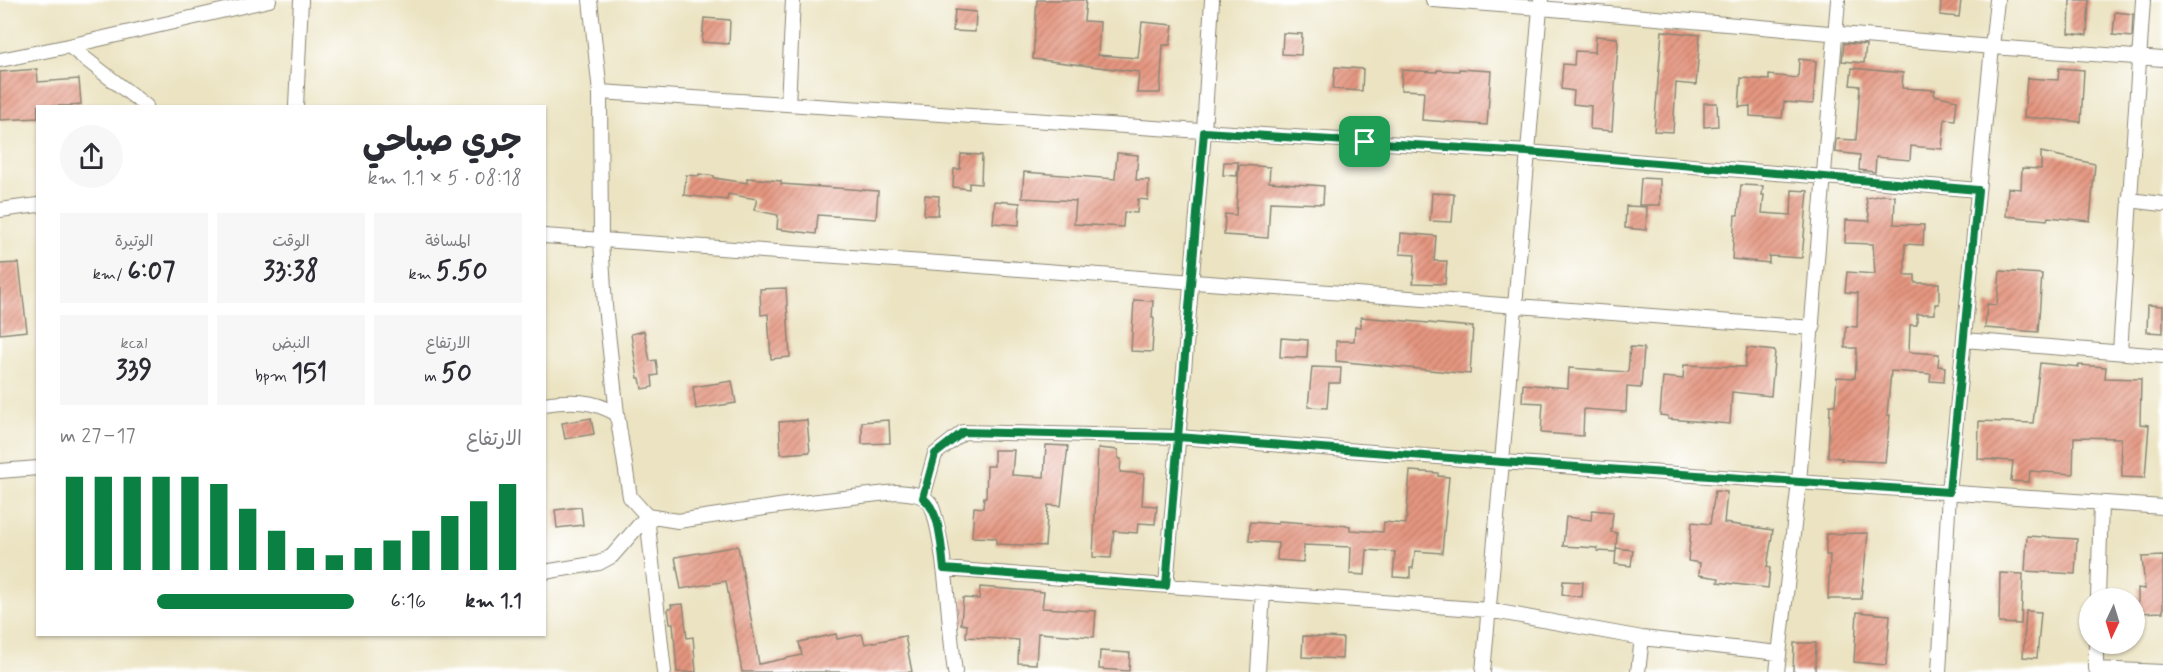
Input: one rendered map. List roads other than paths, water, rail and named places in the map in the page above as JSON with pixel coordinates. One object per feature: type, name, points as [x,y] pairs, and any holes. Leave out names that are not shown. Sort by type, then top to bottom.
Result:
[{"type":"street","points":[[0,60],[269,0]]},
{"type":"street","points":[[296,105],[301,0]]},
{"type":"street","points":[[590,0],[600,93],[601,240],[605,306],[617,414],[630,497],[647,516],[664,672]]},
{"type":"street","points":[[788,104],[793,0]]},
{"type":"street","points":[[1166,586],[1204,132],[1212,0]]},
{"type":"street","points":[[1433,0],[1540,4],[1836,34],[2163,59]]},
{"type":"street","points":[[1777,672],[1800,482],[1838,0]]},
{"type":"street","points":[[1939,672],[1949,492],[1997,0]]},
{"type":"street","points":[[2120,352],[2143,0]]},
{"type":"street","points":[[1483,672],[1540,4]]},
{"type":"street","points":[[69,46],[145,105]]},
{"type":"street","points":[[600,93],[1527,152],[1978,190]]},
{"type":"street","points":[[2129,200],[2163,204]]},
{"type":"street","points":[[0,210],[36,205]]},
{"type":"street","points":[[546,236],[1813,328]]},
{"type":"street","points":[[1964,340],[2163,356]]},
{"type":"street","points":[[546,404],[572,400],[602,405],[617,414]]},
{"type":"street","points":[[923,498],[935,454],[963,432],[1178,437],[1502,462],[2163,507]]},
{"type":"street","points":[[0,471],[36,468]]},
{"type":"street","points":[[647,516],[678,521],[792,504],[896,492],[923,498],[930,504],[933,511],[941,543],[955,672]]},
{"type":"street","points":[[2098,588],[2101,503]]},
{"type":"street","points":[[546,572],[599,563],[612,556],[647,516]]},
{"type":"street","points":[[944,569],[1488,610],[1642,638],[1779,653]]},
{"type":"street","points":[[1258,672],[1263,593]]},
{"type":"street","points":[[1638,672],[1642,638]]},
{"type":"street","points":[[2096,654],[2096,670],[2163,672]]}]
